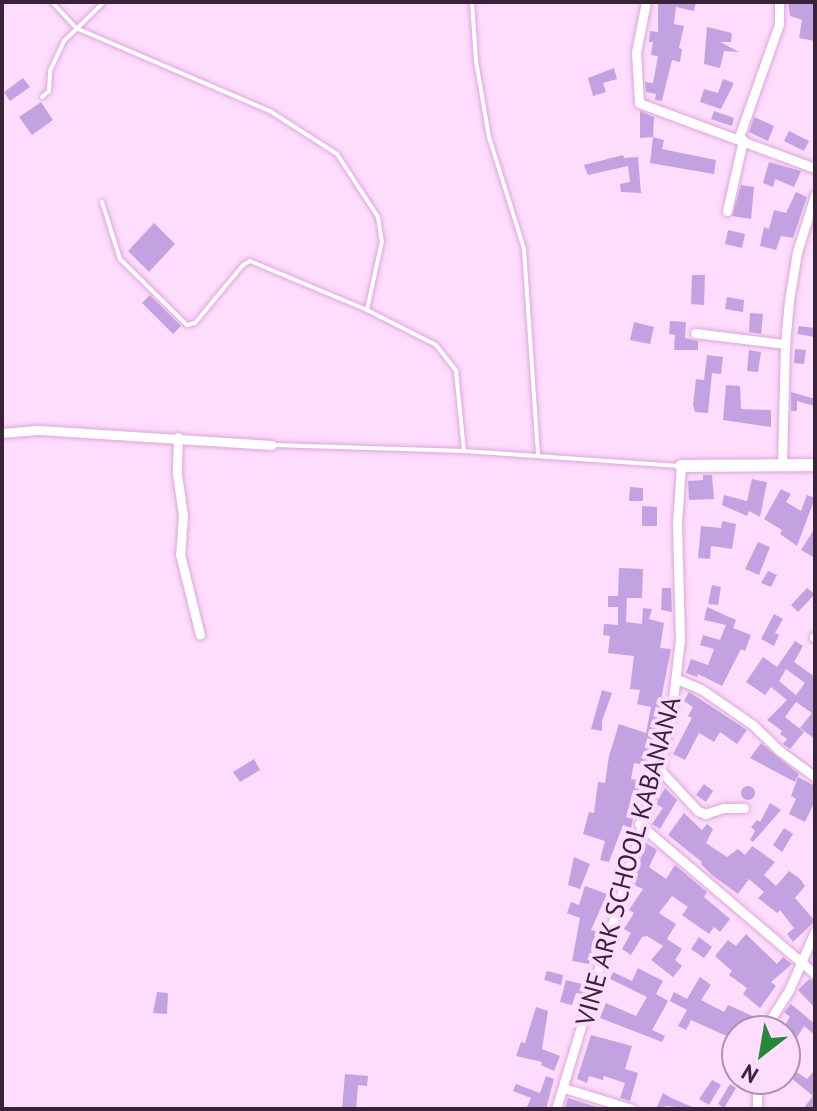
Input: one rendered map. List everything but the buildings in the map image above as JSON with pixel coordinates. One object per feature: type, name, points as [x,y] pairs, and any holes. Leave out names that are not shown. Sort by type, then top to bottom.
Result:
[{"type":"street","points":[[646,2],[636,52],[639,103],[815,168]]},
{"type":"street","points":[[727,211],[741,139],[779,24],[779,2]]},
{"type":"street","points":[[782,466],[785,344],[797,252],[815,195]]},
{"type":"street","points":[[695,333],[785,344]]},
{"type":"street","points":[[2,433],[39,430],[272,445]]},
{"type":"street","points":[[178,437],[177,474],[183,515],[180,554],[200,635]]},
{"type":"street","points":[[681,466],[815,465]]},
{"type":"street","name":"VINE ARK SCHOOL KABANANA","points":[[556,1109],[639,824],[659,769],[677,679],[677,524],[681,466]]},
{"type":"street","points":[[677,679],[701,689],[753,725],[780,751],[815,777]]},
{"type":"street","points":[[659,769],[698,811],[705,814],[724,808],[744,808]]},
{"type":"street","points":[[639,824],[815,974]]},
{"type":"street","points":[[772,1015],[815,931]]},
{"type":"street","points":[[564,1088],[632,1109]]},
{"type":"lane","points":[[52,2],[76,28],[270,111],[337,154],[378,217],[382,241],[367,310]]},
{"type":"lane","points":[[42,97],[49,91],[50,71],[64,41],[104,2]]},
{"type":"lane","points":[[472,2],[476,61],[489,137],[524,249],[538,456]]},
{"type":"lane","points":[[102,202],[120,259],[187,325],[195,323],[243,265],[250,261],[419,335],[449,357],[456,371],[464,451]]},
{"type":"lane","points":[[272,445],[464,451],[681,466]]}]
